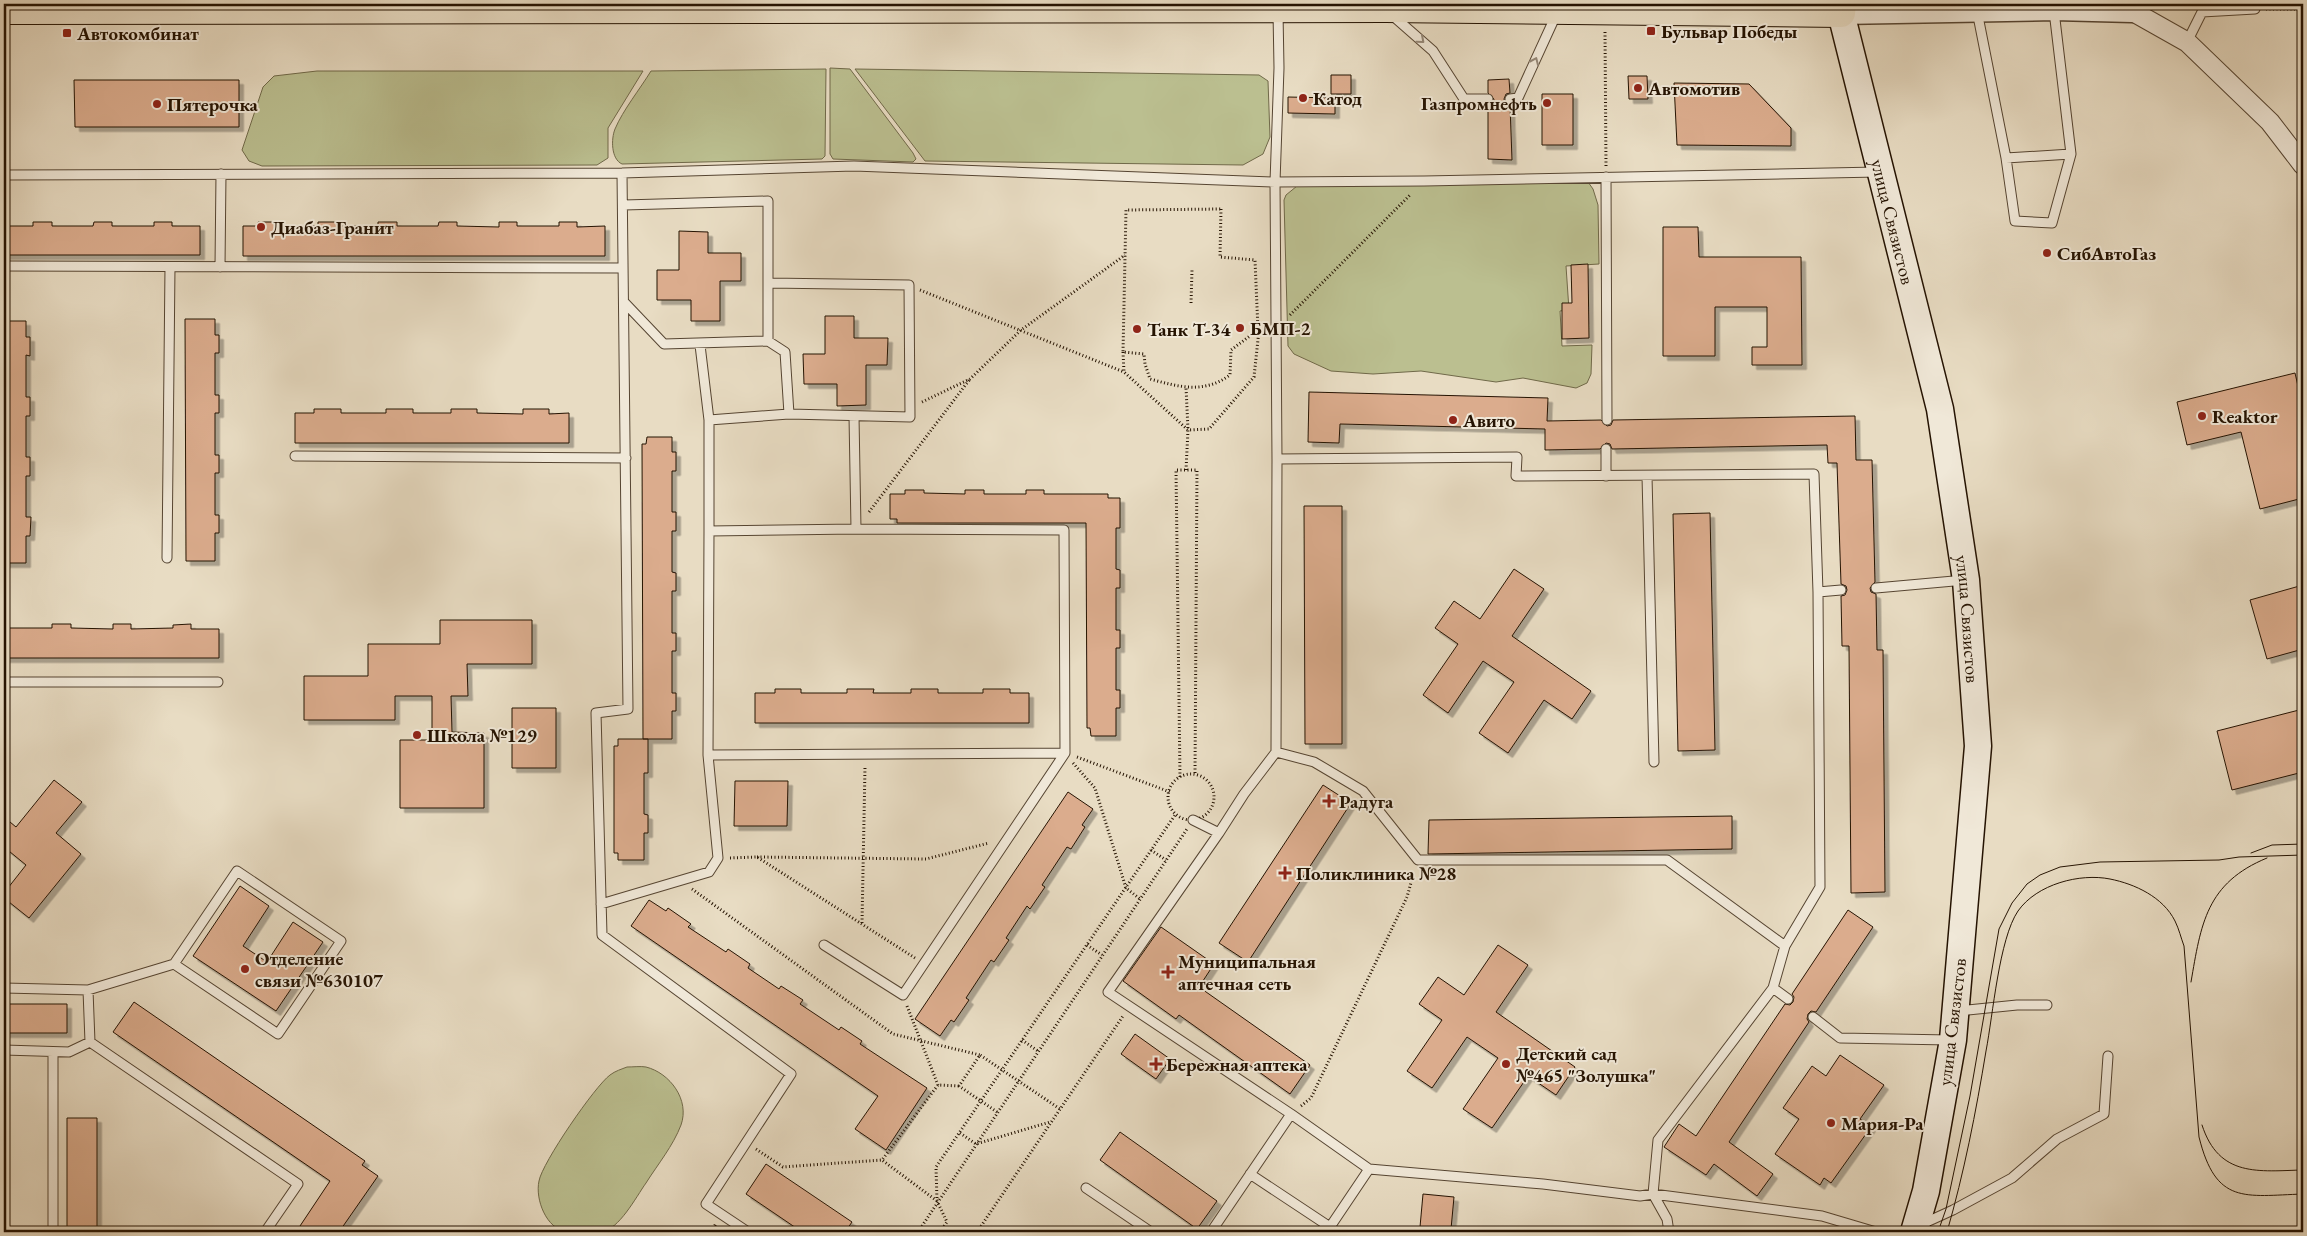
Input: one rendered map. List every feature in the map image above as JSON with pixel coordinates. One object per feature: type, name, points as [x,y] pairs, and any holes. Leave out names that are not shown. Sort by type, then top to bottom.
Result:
[{"type":"main road","points":[[4,10],[528,6],[1071,6],[1604,11],[1842,8]]},
{"type":"main road","name":"улица Связистов","points":[[1842,8],[1940,409],[1966,580],[1978,746],[1953,1040],[1926,1191],[1915,1230]]},
{"type":"street","points":[[1842,8],[1977,10],[2132,7],[2188,42],[2270,122],[2303,165]]},
{"type":"lane","points":[[2188,42],[2200,8],[2254,7]]},
{"type":"lane","points":[[1384,8],[1433,51],[1464,98],[1488,99]]},
{"type":"lane","points":[[1278,9],[1279,68],[1275,182],[1277,459],[1276,752],[1244,794],[1108,992],[1291,1114],[1369,1169],[1542,1184],[1640,1196],[1653,1194],[1822,1216],[1876,1232]]},
{"type":"lane","points":[[1977,10],[2006,158],[2015,221],[2052,223],[2071,154],[2054,9]]},
{"type":"lane","points":[[1510,99],[1518,98],[1558,10]]},
{"type":"lane","points":[[2006,158],[2071,154]]},
{"type":"lane","points":[[4,175],[622,173],[854,166],[1275,182],[1883,172]]},
{"type":"lane","points":[[622,173],[624,206],[628,709],[596,712],[602,935],[791,1074],[706,1204],[748,1232]]},
{"type":"lane","points":[[220,267],[221,174]]},
{"type":"lane","points":[[1606,177],[1606,420]]},
{"type":"lane","points":[[624,206],[768,201],[768,341]]},
{"type":"lane","points":[[4,266],[624,268]]},
{"type":"lane","points":[[167,558],[170,267]]},
{"type":"lane","points":[[709,420],[789,414],[910,417],[909,286],[769,283]]},
{"type":"lane","points":[[624,302],[664,344],[700,345],[768,341],[785,352],[789,414]]},
{"type":"lane","points":[[601,904],[709,872],[718,858],[708,755],[709,420],[700,345]]},
{"type":"lane","points":[[854,416],[856,529]]},
{"type":"lane","points":[[1606,449],[1606,476]]},
{"type":"lane","points":[[295,456],[626,458]]},
{"type":"lane","points":[[1277,459],[1517,457],[1516,476],[1814,474],[1818,592],[1820,887],[1785,946],[1773,988],[1658,1140],[1653,1194],[1667,1219],[1668,1232]]},
{"type":"lane","points":[[1648,476],[1654,762]]},
{"type":"lane","points":[[709,531],[856,529],[1064,530],[1064,753],[903,995],[824,945]]},
{"type":"lane","points":[[1876,588],[1966,580]]},
{"type":"lane","points":[[1818,592],[1841,590]]},
{"type":"lane","points":[[4,682],[218,682]]},
{"type":"lane","points":[[1276,752],[1314,762],[1363,791],[1418,860],[1667,860],[1785,946]]},
{"type":"lane","points":[[708,755],[1064,753]]},
{"type":"lane","points":[[1193,820],[1219,833]]},
{"type":"lane","points":[[4,988],[88,990],[174,964],[236,871],[341,941],[278,1034],[174,964]]},
{"type":"lane","points":[[1773,988],[1788,999]]},
{"type":"lane","points":[[88,990],[90,1042]]},
{"type":"lane","points":[[1956,1011],[2017,1005],[2047,1005]]},
{"type":"lane","points":[[1812,1017],[1840,1038],[1953,1040]]},
{"type":"lane","points":[[4,1050],[69,1052],[90,1042]]},
{"type":"lane","points":[[90,1042],[298,1184],[264,1232]]},
{"type":"lane","points":[[53,1052],[53,1232]]},
{"type":"lane","points":[[1915,1230],[2012,1178],[2057,1139],[2104,1114],[2108,1056]]},
{"type":"lane","points":[[1211,1232],[1291,1114]]},
{"type":"lane","points":[[1250,1174],[1332,1230],[1369,1169]]},
{"type":"lane","points":[[1086,1188],[1151,1232]]},
{"type":"path","points":[[2254,7],[2303,9]]},
{"type":"path","points":[[1604,11],[1606,177]]},
{"type":"path","points":[[1221,209],[1220,257],[1255,260],[1258,330],[1231,350],[1230,375],[1218,384],[1186,387],[1150,379],[1144,364],[1144,354],[1123,352],[1126,210],[1221,209]]},
{"type":"path","points":[[856,529],[970,379],[1021,330],[1125,255]]},
{"type":"path","points":[[1191,303],[1192,270]]},
{"type":"path","points":[[909,286],[1124,372]]},
{"type":"path","points":[[910,408],[970,379]]},
{"type":"path","points":[[1186,387],[1188,430],[1186,470]]},
{"type":"path","points":[[1180,777],[1176,470],[1197,470],[1195,774]]},
{"type":"path","points":[[1064,753],[1170,792]]},
{"type":"path","points":[[1064,753],[1095,788],[1126,888],[1140,899]]},
{"type":"path","points":[[862,924],[865,754]]},
{"type":"path","points":[[1195,774],[1210,782],[1215,798],[1209,814],[1193,820],[1184,820],[1175,815],[1169,802],[1170,788],[1180,777],[1195,774]]},
{"type":"path","points":[[940,1232],[947,1222],[938,1201],[936,1167],[1175,815]]},
{"type":"path","points":[[918,1232],[1193,820]]},
{"type":"path","points":[[718,858],[926,859],[1008,838]]},
{"type":"path","points":[[1151,850],[1166,860]]},
{"type":"path","points":[[757,857],[924,963]]},
{"type":"path","points":[[1291,1114],[1311,1098],[1407,897],[1418,860]]},
{"type":"path","points":[[680,880],[893,1034],[980,1054],[1060,1109]]},
{"type":"path","points":[[1087,945],[1102,955]]},
{"type":"path","points":[[903,995],[938,1085]]},
{"type":"path","points":[[977,1232],[1129,1007]]},
{"type":"path","points":[[1022,1040],[1038,1051]]},
{"type":"path","points":[[959,1086],[980,1054]]},
{"type":"path","points":[[938,1085],[959,1086],[997,1112]]},
{"type":"path","points":[[882,1160],[938,1085]]},
{"type":"path","points":[[976,1144],[1051,1122]]},
{"type":"path","points":[[960,1133],[976,1144]]},
{"type":"path","points":[[746,1142],[782,1167],[882,1160],[938,1201]]},
{"type":"green space","points":[[830,68],[850,69],[913,153],[916,159],[913,162],[833,159],[830,154]]},
{"type":"green space","points":[[826,69],[825,156],[822,159],[622,164],[616,158],[613,143],[615,129],[651,71]]},
{"type":"green space","points":[[855,69],[1259,75],[1268,81],[1270,137],[1263,154],[1243,165],[925,161]]},
{"type":"green space","points":[[317,71],[643,71],[608,128],[608,158],[597,165],[262,166],[249,161],[242,150],[263,87],[274,76]]},
{"type":"green space","points":[[1588,182],[1593,189],[1598,205],[1599,264],[1566,266],[1569,310],[1560,311],[1562,346],[1592,345],[1591,374],[1587,383],[1576,388],[1523,378],[1496,382],[1421,371],[1373,374],[1331,371],[1294,354],[1288,346],[1284,200],[1286,195],[1297,186]]},
{"type":"green space","points":[[627,1067],[646,1067],[655,1070],[670,1081],[676,1089],[683,1106],[681,1125],[665,1155],[621,1219],[608,1230],[601,1232],[584,1234],[560,1230],[548,1219],[541,1204],[538,1188],[542,1172],[570,1125],[593,1094],[610,1075]]},
{"type":"building","points":[[1331,75],[1351,75],[1351,94],[1331,94]]},
{"type":"building","name":"Автомотив","points":[[1628,76],[1647,76],[1648,99],[1629,99]]},
{"type":"building","points":[[1509,79],[1510,93],[1506,94],[1504,99],[1505,103],[1510,105],[1512,160],[1488,159],[1488,105],[1493,103],[1494,99],[1488,93],[1488,80]]},
{"type":"building","name":"Пятерочка","points":[[74,80],[239,80],[239,127],[75,127]]},
{"type":"building","points":[[1674,83],[1749,84],[1791,128],[1791,146],[1677,145]]},
{"type":"building","points":[[1542,94],[1573,94],[1573,145],[1542,145]]},
{"type":"building","points":[[1288,97],[1335,98],[1335,114],[1288,113]]},
{"type":"building","points":[[33,222],[52,222],[52,226],[93,226],[94,222],[112,222],[112,226],[154,226],[154,222],[172,222],[172,226],[200,226],[200,255],[4,255],[4,226],[33,226]]},
{"type":"building","points":[[258,222],[277,222],[277,226],[318,226],[318,222],[337,222],[337,226],[378,226],[378,222],[397,222],[397,226],[438,226],[439,222],[457,222],[457,226],[499,227],[499,222],[517,222],[517,226],[559,226],[559,222],[577,222],[577,227],[605,226],[605,256],[243,256],[243,226],[258,226]]},
{"type":"building","points":[[1663,227],[1698,227],[1699,257],[1801,257],[1802,365],[1752,365],[1752,347],[1767,347],[1767,307],[1715,307],[1715,356],[1663,356]]},
{"type":"building","points":[[679,231],[708,232],[708,253],[741,253],[741,281],[720,281],[720,321],[691,321],[691,300],[657,300],[657,270],[679,270]]},
{"type":"building","points":[[1588,264],[1589,338],[1562,339],[1562,303],[1572,303],[1571,265]]},
{"type":"building","points":[[825,316],[854,316],[854,338],[888,338],[887,365],[866,365],[866,405],[837,406],[837,384],[804,384],[803,354],[825,354]]},
{"type":"building","points":[[185,319],[215,319],[215,335],[219,335],[219,353],[215,353],[215,395],[219,395],[219,413],[215,413],[215,455],[219,455],[219,473],[215,473],[215,515],[219,515],[219,533],[215,533],[215,561],[186,561]]},
{"type":"building","points":[[4,321],[26,321],[26,337],[30,337],[30,356],[26,355],[26,397],[30,397],[30,416],[26,416],[26,457],[30,457],[30,476],[26,476],[26,517],[31,517],[30,536],[26,536],[26,563],[4,563]]},
{"type":"building","points":[[2295,373],[2303,408],[2303,498],[2260,509],[2241,432],[2187,445],[2177,402]]},
{"type":"building","points":[[1309,392],[1548,398],[1547,421],[1601,420],[1607,426],[1611,425],[1613,420],[1855,416],[1856,460],[1872,460],[1875,582],[1870,588],[1871,592],[1876,594],[1877,650],[1883,650],[1885,892],[1851,893],[1849,646],[1842,646],[1841,596],[1845,595],[1847,590],[1846,586],[1841,584],[1837,463],[1828,463],[1827,445],[1612,449],[1610,444],[1606,443],[1600,449],[1545,450],[1545,429],[1340,424],[1339,443],[1308,442]]},
{"type":"building","points":[[314,409],[341,409],[341,413],[386,413],[386,409],[413,409],[413,413],[451,413],[451,409],[477,409],[477,413],[523,414],[523,409],[549,409],[549,414],[569,413],[569,443],[295,443],[295,413],[314,413]]},
{"type":"building","points":[[647,437],[672,437],[672,452],[676,452],[676,471],[672,471],[672,512],[676,512],[676,531],[672,531],[672,572],[676,573],[676,591],[672,591],[672,633],[676,633],[676,651],[672,651],[672,693],[676,693],[676,711],[672,711],[672,739],[643,739],[642,444],[646,444]]},
{"type":"building","points":[[905,490],[924,490],[924,493],[965,494],[965,490],[984,490],[984,494],[1026,494],[1026,490],[1044,490],[1044,494],[1108,494],[1108,498],[1120,498],[1120,528],[1116,528],[1116,569],[1120,570],[1120,588],[1116,588],[1116,630],[1120,630],[1120,648],[1116,648],[1116,690],[1120,690],[1120,708],[1116,708],[1116,736],[1091,736],[1090,728],[1087,728],[1086,523],[897,523],[897,519],[890,519],[890,494],[905,494]]},
{"type":"building","points":[[1304,506],[1342,506],[1342,744],[1305,744]]},
{"type":"building","points":[[1710,513],[1715,750],[1678,751],[1673,514]]},
{"type":"building","points":[[1514,569],[1544,589],[1512,636],[1591,691],[1572,719],[1544,700],[1508,753],[1479,733],[1514,682],[1483,661],[1448,713],[1423,695],[1458,644],[1435,628],[1454,601],[1480,619]]},
{"type":"building","points":[[2303,585],[2303,649],[2267,659],[2250,600]]},
{"type":"building","points":[[440,620],[532,620],[532,664],[467,664],[468,696],[451,696],[452,732],[484,733],[484,808],[400,808],[400,740],[432,740],[432,696],[395,696],[395,720],[304,720],[304,676],[368,676],[368,644],[440,644]]},
{"type":"building","points":[[52,624],[71,624],[71,628],[113,629],[113,624],[131,624],[131,629],[173,628],[173,625],[191,624],[191,629],[219,629],[219,658],[4,658],[4,628],[52,628]]},
{"type":"building","points":[[775,689],[801,689],[801,693],[847,693],[847,689],[874,689],[873,693],[911,693],[911,689],[938,689],[938,693],[983,693],[983,689],[1010,689],[1010,693],[1029,693],[1029,723],[755,723],[755,693],[775,693]]},
{"type":"building","points":[[512,708],[556,708],[556,768],[512,768]]},
{"type":"building","points":[[2303,709],[2303,772],[2232,790],[2217,731]]},
{"type":"building","points":[[618,739],[648,739],[648,773],[644,773],[644,814],[648,815],[648,833],[644,833],[644,860],[618,860],[618,853],[614,853],[614,746],[618,746]]},
{"type":"building","points":[[54,780],[82,802],[56,833],[81,854],[29,918],[4,898],[4,893],[26,865],[4,847],[4,817],[16,827]]},
{"type":"building","points":[[735,781],[788,781],[787,826],[734,826]]},
{"type":"building","name":"Поликлиника №28","points":[[1323,785],[1351,803],[1248,962],[1219,943]]},
{"type":"building","points":[[1068,792],[1093,809],[1082,825],[1085,827],[1071,849],[1067,847],[1042,885],[1045,887],[1030,909],[1027,906],[1006,938],[1009,940],[994,962],[991,960],[966,998],[969,1000],[954,1022],[951,1020],[940,1036],[915,1019]]},
{"type":"building","points":[[1732,816],[1732,849],[1428,854],[1429,820]]},
{"type":"building","points":[[240,886],[269,906],[243,946],[267,962],[293,922],[323,942],[276,1011],[193,956]]},
{"type":"building","points":[[649,900],[666,911],[668,908],[691,924],[688,927],[726,952],[728,949],[750,964],[748,968],[779,989],[781,986],[803,1000],[800,1004],[839,1030],[841,1027],[862,1041],[860,1044],[927,1088],[886,1150],[855,1129],[878,1096],[631,926]]},
{"type":"building","points":[[1848,910],[1873,927],[1816,1012],[1811,1011],[1808,1014],[1807,1019],[1809,1022],[1729,1142],[1773,1174],[1757,1196],[1714,1164],[1706,1175],[1664,1147],[1679,1124],[1696,1136],[1785,1004],[1790,1005],[1793,1002],[1794,997],[1792,994]]},
{"type":"building","points":[[1161,927],[1214,964],[1199,987],[1310,1065],[1290,1094],[1179,1015],[1176,1019],[1123,981]]},
{"type":"building","points":[[1498,945],[1528,965],[1496,1012],[1575,1067],[1556,1095],[1528,1076],[1492,1128],[1463,1109],[1498,1058],[1467,1037],[1432,1088],[1407,1071],[1442,1020],[1419,1004],[1438,977],[1464,995]]},
{"type":"building","points":[[134,1002],[365,1161],[362,1165],[378,1176],[339,1232],[296,1232],[330,1181],[113,1032]]},
{"type":"building","points":[[4,1004],[67,1004],[67,1033],[4,1033]]},
{"type":"building","points":[[1135,1034],[1170,1059],[1156,1079],[1121,1054]]},
{"type":"building","name":"Мария-Ра","points":[[1840,1055],[1884,1085],[1860,1119],[1871,1127],[1831,1183],[1824,1178],[1820,1185],[1775,1154],[1799,1119],[1783,1108],[1812,1066],[1826,1076]]},
{"type":"building","points":[[67,1118],[97,1118],[97,1232],[67,1232]]},
{"type":"building","points":[[1120,1132],[1217,1201],[1197,1229],[1100,1160]]},
{"type":"building","points":[[766,1164],[852,1222],[845,1232],[802,1232],[746,1194]]},
{"type":"building","points":[[1423,1194],[1454,1197],[1451,1229],[1420,1227]]},
{"type":"tram line","points":[[2251,853],[2272,845],[2303,844]]},
{"type":"tram line","points":[[1938,1232],[1946,1209],[1970,1096],[1999,929],[2012,903],[2027,884],[2040,875],[2060,867],[2100,862],[2219,860],[2239,857],[2303,855]]},
{"type":"tram line","points":[[2191,982],[2203,924],[2219,893],[2231,880],[2247,868],[2267,858]]},
{"type":"tram line","points":[[1947,1232],[1969,1142],[2001,958],[2011,924],[2018,911],[2036,894],[2048,887],[2073,879],[2110,879],[2129,884],[2156,898],[2170,913],[2176,924],[2184,946],[2199,1137],[2206,1159],[2214,1175],[2235,1192],[2249,1195],[2303,1194]]},
{"type":"tram line","points":[[2202,1125],[2209,1142],[2219,1155],[2230,1163],[2242,1168],[2256,1170],[2303,1170]]},
{"type":"place","name":"Бульвар Победы","points":[[1651,31]]},
{"type":"place","name":"Автокомбинат","points":[[67,33]]},
{"type":"place","name":"Автомотив","points":[[1638,88]]},
{"type":"place","name":"Катод","points":[[1303,98]]},
{"type":"place","name":"Газпромнефть","points":[[1547,103]]},
{"type":"place","name":"Пятерочка","points":[[157,104]]},
{"type":"place","name":"Диабаз-Гранит","points":[[261,227]]},
{"type":"place","name":"СибАвтоГаз","points":[[2047,253]]},
{"type":"place","name":"БМП-2","points":[[1240,328]]},
{"type":"place","name":"Танк Т-34","points":[[1137,329]]},
{"type":"place","name":"Reaktor","points":[[2202,416]]},
{"type":"place","name":"Авито","points":[[1453,420]]},
{"type":"place","name":"Школа №129","points":[[417,735]]},
{"type":"place","name":"Радуга","points":[[1329,801]]},
{"type":"place","name":"Поликлиника №28","points":[[1285,873]]},
{"type":"place","name":"Отделение связи №630107","points":[[245,969]]},
{"type":"place","name":"Муниципальная аптечная сеть","points":[[1168,972]]},
{"type":"place","name":"Бережная аптека","points":[[1156,1064]]},
{"type":"place","name":"Детский сад №465 \"Золушка\"","points":[[1506,1064]]},
{"type":"place","name":"Мария-Ра","points":[[1831,1123]]}]
